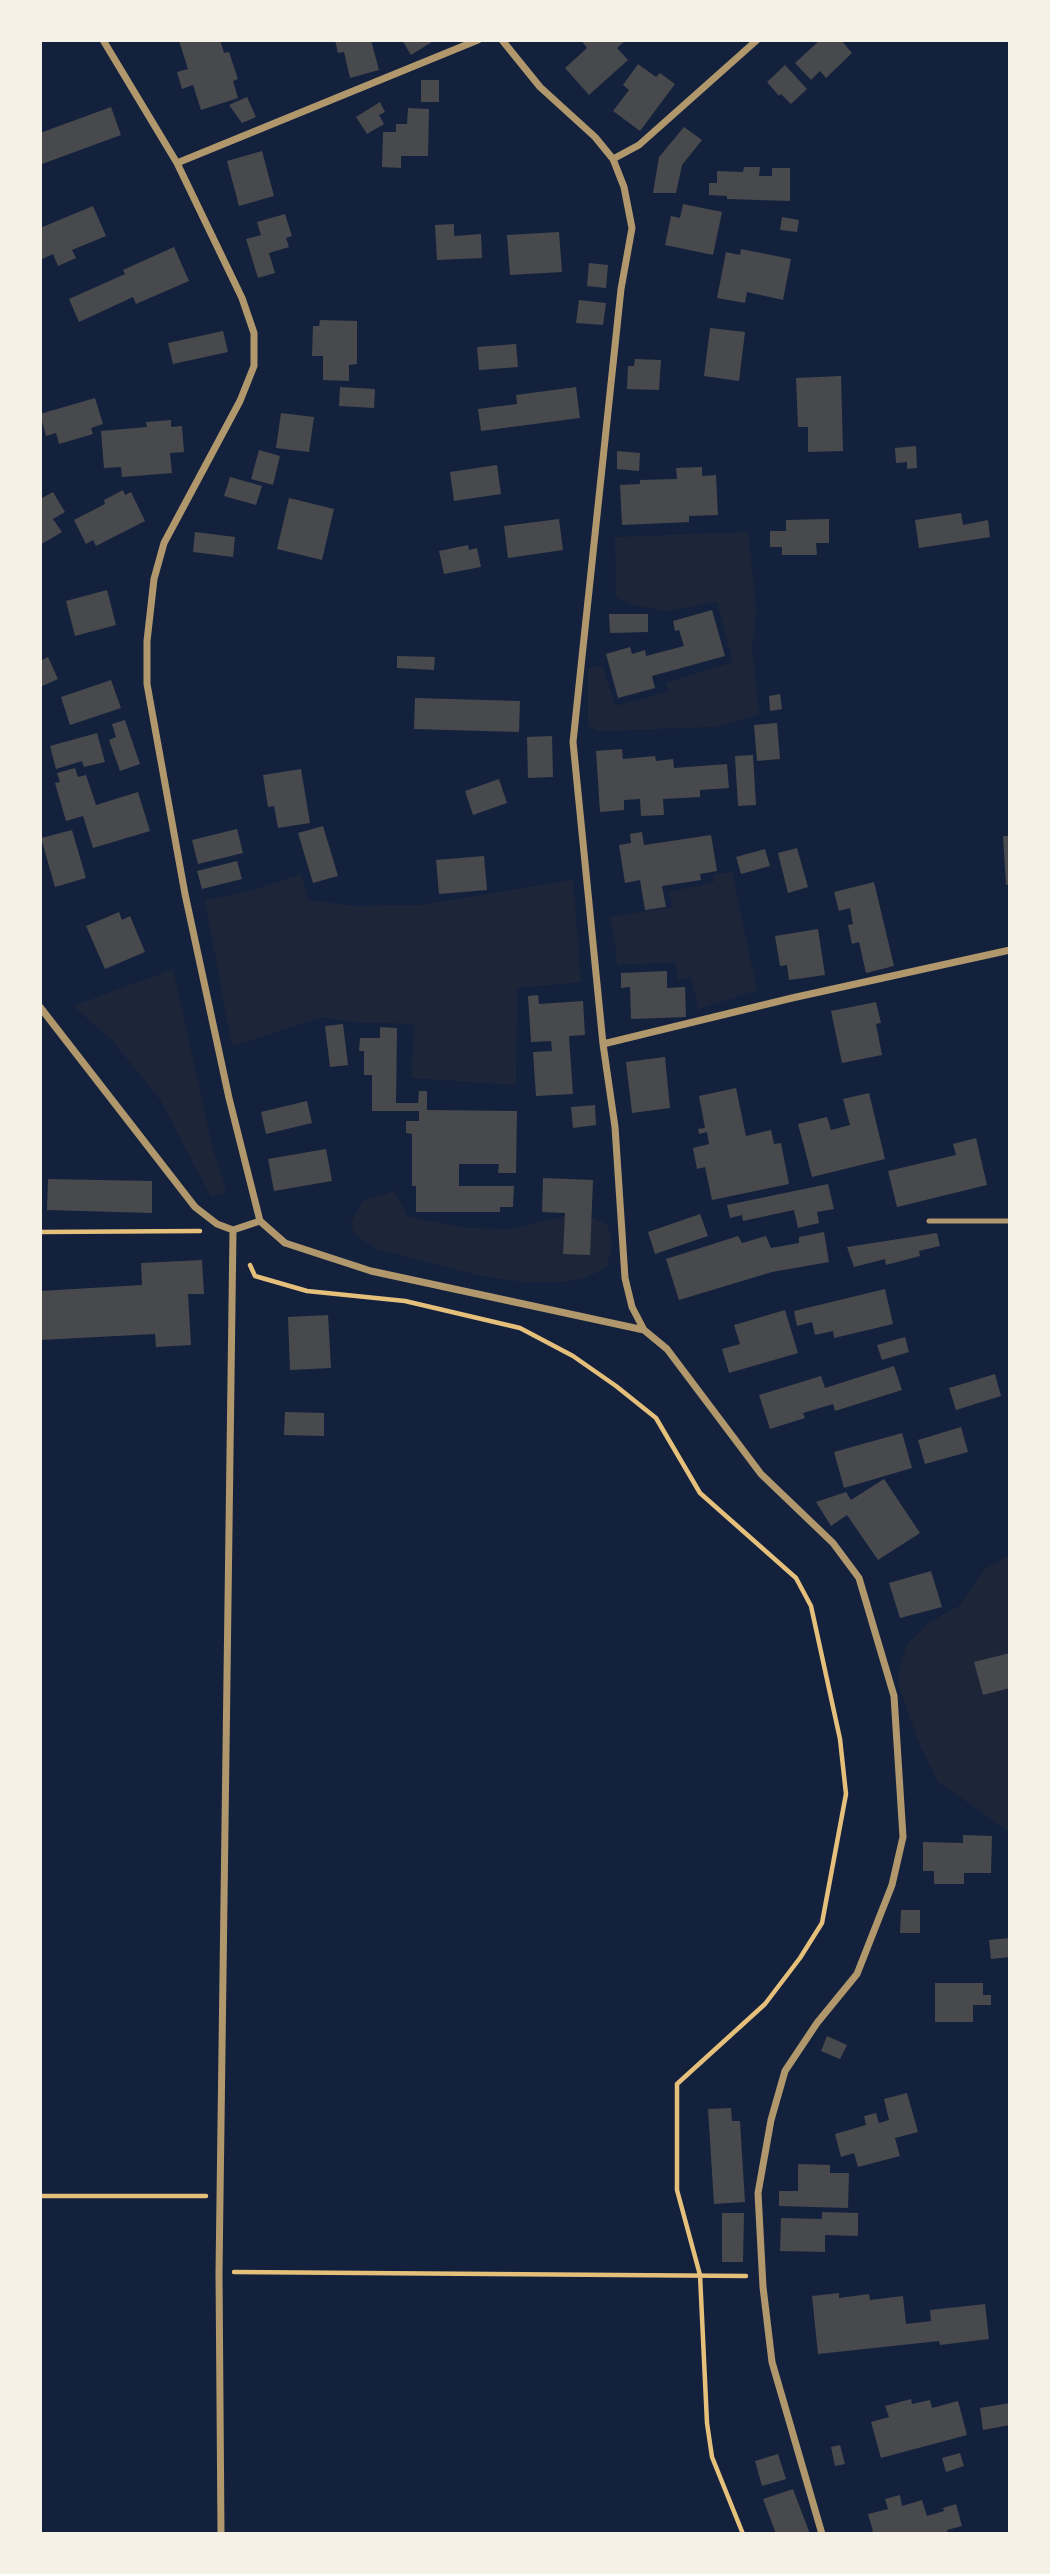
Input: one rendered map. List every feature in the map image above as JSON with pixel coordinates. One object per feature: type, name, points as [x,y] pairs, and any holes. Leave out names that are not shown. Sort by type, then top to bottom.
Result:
[{"type":"street","points":[[103,40],[177,163],[242,298],[254,333],[254,366],[240,401],[164,543],[154,579],[147,641],[146,684],[188,908],[229,1098],[260,1221],[285,1242],[371,1271],[644,1330]]},
{"type":"street","points":[[177,163],[478,40]]},
{"type":"street","points":[[502,40],[540,87],[596,136],[613,159],[624,187],[632,228],[621,289],[573,742],[603,1044],[615,1127],[625,1278],[632,1307],[644,1330],[667,1349],[761,1474],[833,1543],[859,1578],[894,1696],[903,1837],[892,1885],[857,1974],[817,2023],[785,2071],[771,2120],[758,2193],[762,2276],[772,2362],[822,2534]]},
{"type":"street","points":[[613,159],[639,145],[757,40]]},
{"type":"street","points":[[603,1044],[792,998],[1010,950]]},
{"type":"street","points":[[40,1007],[195,1207],[217,1224],[233,1230],[260,1221]]},
{"type":"street","points":[[221,2534],[219,2272],[233,1230]]},
{"type":"lane","points":[[929,1221],[1010,1221]]},
{"type":"path","points":[[40,1232],[233,1230]]},
{"type":"path","points":[[250,1264],[255,1276],[307,1291],[405,1301],[520,1328],[573,1356],[656,1418],[699,1493],[796,1578],[811,1606],[840,1739],[846,1794],[822,1923],[800,1958],[765,2004],[677,2084],[677,2190],[700,2275],[707,2423],[712,2457],[743,2534]]},
{"type":"path","points":[[40,2196],[221,2196]]},
{"type":"path","points":[[219,2272],[762,2276]]},
{"type":"shaded area","points":[[748,532],[756,608],[752,648],[759,715],[715,727],[600,731],[588,726],[588,668],[603,666],[615,706],[668,692],[666,683],[733,662],[717,602],[665,611],[632,605],[616,596],[615,537]]},
{"type":"shaded area","points":[[732,872],[757,990],[699,1009],[691,977],[678,980],[675,962],[617,965],[614,932],[609,917],[673,907],[669,892],[714,882],[713,875]]},
{"type":"shaded area","points":[[301,874],[308,900],[355,906],[420,905],[573,880],[581,982],[517,988],[516,1085],[411,1078],[415,1024],[351,1022],[324,1017],[232,1046],[205,900],[249,891]]},
{"type":"shaded area","points":[[173,969],[212,1146],[226,1192],[211,1197],[161,1101],[112,1040],[73,1006]]},
{"type":"shaded area","points":[[394,1191],[408,1217],[468,1228],[512,1229],[581,1212],[608,1225],[612,1244],[607,1267],[587,1277],[562,1282],[524,1282],[482,1276],[377,1249],[355,1235],[351,1222],[363,1201]]},
{"type":"shaded area","points":[[1010,1555],[1010,1846],[1007,1830],[938,1782],[918,1740],[897,1681],[906,1646],[928,1623],[959,1606],[986,1568]]},
{"type":"building","points":[[220,40],[224,53],[229,52],[238,79],[233,81],[238,98],[201,110],[193,85],[182,89],[177,72],[188,69],[179,41]]},
{"type":"building","points":[[335,40],[371,40],[379,70],[350,78],[344,52],[338,53]]},
{"type":"building","points":[[402,40],[435,40],[411,55]]},
{"type":"building","points":[[581,40],[626,40],[617,48],[628,60],[589,95],[565,68],[587,48]]},
{"type":"building","points":[[820,40],[841,40],[852,53],[826,78],[820,71],[811,80],[795,63]]},
{"type":"building","points":[[638,64],[656,77],[660,73],[675,84],[640,131],[613,111],[629,90],[623,85]]},
{"type":"building","points":[[785,65],[807,89],[791,104],[781,94],[779,96],[767,82]]},
{"type":"building","points":[[421,80],[439,80],[439,102],[421,102]]},
{"type":"building","points":[[247,97],[256,117],[242,123],[229,105]]},
{"type":"building","points":[[380,102],[385,112],[379,115],[384,124],[367,134],[356,117]]},
{"type":"building","points":[[111,107],[121,135],[42,164],[40,133]]},
{"type":"building","points":[[408,108],[429,109],[428,156],[401,156],[401,168],[382,167],[383,132],[396,132],[396,124],[407,124]]},
{"type":"building","points":[[684,127],[702,140],[682,165],[676,193],[653,193],[659,157]]},
{"type":"building","points":[[262,151],[274,196],[239,206],[227,161]]},
{"type":"building","points":[[744,167],[760,167],[759,176],[772,176],[772,168],[790,168],[790,201],[727,199],[727,196],[709,195],[709,183],[717,183],[717,171],[743,172]]},
{"type":"building","points":[[683,204],[722,212],[713,255],[665,245],[671,216],[680,218]]},
{"type":"building","points":[[93,206],[106,236],[72,250],[76,258],[58,266],[53,254],[40,260],[40,228]]},
{"type":"building","points":[[285,214],[292,236],[286,238],[289,247],[269,253],[275,273],[258,278],[246,239],[261,235],[257,222]]},
{"type":"building","points":[[782,217],[799,220],[797,232],[780,230]]},
{"type":"building","points":[[454,224],[454,236],[481,234],[482,258],[437,260],[435,225]]},
{"type":"building","points":[[559,232],[562,272],[510,275],[507,235]]},
{"type":"building","points":[[174,247],[189,281],[136,304],[133,297],[79,322],[69,299],[125,274],[123,270]]},
{"type":"building","points":[[741,249],[791,259],[783,300],[747,292],[745,303],[717,298],[726,252],[740,255]]},
{"type":"building","points":[[589,263],[608,265],[606,288],[587,286]]},
{"type":"building","points":[[579,300],[606,303],[603,325],[576,323]]},
{"type":"building","points":[[320,320],[357,321],[357,364],[349,365],[349,381],[323,380],[323,356],[312,356],[313,326],[319,326]]},
{"type":"building","points":[[710,328],[745,332],[739,381],[704,376]]},
{"type":"building","points":[[223,331],[228,352],[173,364],[168,343]]},
{"type":"building","points":[[516,344],[518,367],[479,370],[477,347]]},
{"type":"building","points":[[635,359],[661,360],[659,390],[627,389],[628,366],[634,366]]},
{"type":"building","points":[[841,376],[843,451],[808,452],[808,427],[798,427],[796,378]]},
{"type":"building","points":[[340,387],[375,389],[374,408],[339,406]]},
{"type":"building","points":[[576,387],[580,418],[481,431],[478,409],[517,404],[516,395]]},
{"type":"building","points":[[95,398],[103,424],[91,428],[93,434],[59,444],[56,433],[46,436],[40,414]]},
{"type":"building","points":[[281,413],[314,417],[309,452],[276,448]]},
{"type":"building","points":[[171,420],[171,427],[182,426],[184,452],[170,453],[172,473],[122,477],[121,467],[104,468],[101,431],[147,427],[146,422]]},
{"type":"building","points":[[916,446],[917,468],[907,469],[907,462],[896,463],[895,448]]},
{"type":"building","points":[[259,450],[280,456],[273,485],[251,479]]},
{"type":"building","points":[[617,451],[640,453],[639,471],[617,469]]},
{"type":"building","points":[[497,465],[501,494],[454,501],[450,472]]},
{"type":"building","points":[[702,467],[702,476],[716,475],[718,515],[689,516],[689,522],[622,525],[620,485],[640,484],[640,480],[677,479],[676,468]]},
{"type":"building","points":[[230,477],[262,486],[256,505],[224,496]]},
{"type":"building","points":[[123,490],[125,495],[131,492],[145,521],[96,546],[93,540],[86,544],[74,520],[105,504],[104,500]]},
{"type":"building","points":[[53,492],[65,512],[53,519],[62,532],[40,545],[40,499]]},
{"type":"building","points":[[289,498],[334,509],[322,560],[277,549]]},
{"type":"building","points":[[961,513],[963,525],[988,520],[990,537],[919,548],[915,520]]},
{"type":"building","points":[[559,519],[563,550],[508,558],[504,526]]},
{"type":"building","points":[[829,519],[829,543],[816,543],[817,555],[782,555],[782,547],[770,547],[770,531],[786,531],[786,520]]},
{"type":"building","points":[[195,532],[235,537],[233,557],[193,552]]},
{"type":"building","points":[[468,545],[469,550],[477,548],[481,567],[444,574],[439,551]]},
{"type":"building","points":[[107,590],[116,625],[75,636],[66,601]]},
{"type":"building","points":[[712,610],[725,656],[652,676],[655,688],[618,698],[606,654],[630,647],[632,654],[645,650],[646,656],[684,646],[679,630],[675,631],[673,621]]},
{"type":"building","points":[[609,614],[648,614],[648,632],[610,633]]},
{"type":"building","points":[[397,656],[435,657],[434,670],[397,668]]},
{"type":"building","points":[[48,657],[58,679],[40,687],[40,661]]},
{"type":"building","points":[[111,680],[121,708],[70,725],[61,697]]},
{"type":"building","points":[[780,694],[782,709],[770,711],[769,696]]},
{"type":"building","points":[[415,698],[520,701],[519,732],[414,729]]},
{"type":"building","points":[[125,720],[140,764],[120,771],[109,740],[116,737],[112,724]]},
{"type":"building","points":[[777,723],[780,759],[757,761],[754,725]]},
{"type":"building","points":[[97,733],[105,762],[84,767],[82,761],[56,769],[50,746]]},
{"type":"building","points":[[552,736],[553,777],[528,778],[527,737]]},
{"type":"building","points":[[622,749],[623,759],[655,756],[656,761],[673,759],[674,768],[727,764],[729,788],[700,790],[700,797],[663,799],[664,815],[641,816],[640,799],[624,800],[624,810],[600,812],[596,751]]},
{"type":"building","points":[[753,755],[756,805],[738,806],[735,756]]},
{"type":"building","points":[[75,768],[78,777],[86,775],[96,805],[138,792],[150,831],[93,848],[83,816],[66,821],[55,783],[60,782],[57,773]]},
{"type":"building","points":[[301,769],[310,823],[278,828],[274,806],[268,807],[263,775]]},
{"type":"building","points":[[499,779],[507,803],[473,815],[465,791]]},
{"type":"building","points":[[323,826],[338,876],[313,883],[298,833]]},
{"type":"building","points":[[237,829],[243,853],[198,864],[192,840]]},
{"type":"building","points":[[72,830],[86,878],[55,887],[41,838]]},
{"type":"building","points":[[642,832],[644,845],[711,835],[717,871],[700,874],[701,880],[662,886],[666,907],[645,910],[640,880],[625,883],[619,845],[631,843],[630,834]]},
{"type":"building","points":[[1003,836],[1010,836],[1010,884],[1006,885]]},
{"type":"building","points":[[797,848],[808,887],[788,893],[778,853]]},
{"type":"building","points":[[765,849],[770,866],[741,874],[736,857]]},
{"type":"building","points":[[484,856],[487,890],[439,894],[436,860]]},
{"type":"building","points":[[237,861],[242,879],[202,889],[197,871]]},
{"type":"building","points":[[874,882],[894,966],[866,973],[859,942],[852,944],[848,925],[853,924],[850,908],[839,911],[834,892]]},
{"type":"building","points":[[119,912],[122,920],[130,916],[145,952],[105,969],[86,926]]},
{"type":"building","points":[[818,929],[825,975],[789,980],[787,965],[780,966],[775,936]]},
{"type":"building","points":[[667,971],[667,988],[685,987],[686,1017],[631,1019],[630,987],[621,988],[621,973]]},
{"type":"building","points":[[538,995],[539,1004],[583,1001],[585,1035],[569,1036],[573,1094],[536,1096],[533,1052],[552,1051],[551,1041],[531,1042],[528,996]]},
{"type":"building","points":[[876,1002],[881,1023],[876,1024],[882,1055],[842,1063],[831,1011]]},
{"type":"building","points":[[343,1024],[348,1065],[330,1067],[325,1026]]},
{"type":"building","points":[[380,1027],[397,1028],[396,1103],[418,1103],[419,1091],[427,1091],[427,1110],[517,1111],[516,1173],[498,1173],[499,1164],[459,1164],[459,1186],[514,1186],[513,1207],[500,1207],[500,1212],[416,1212],[416,1186],[412,1186],[412,1134],[406,1133],[406,1121],[419,1121],[419,1111],[372,1111],[372,1075],[364,1075],[364,1051],[359,1051],[360,1038],[380,1038]]},
{"type":"building","points":[[665,1057],[670,1108],[632,1113],[626,1062]]},
{"type":"building","points":[[736,1088],[746,1136],[771,1130],[774,1144],[781,1143],[789,1184],[712,1200],[705,1167],[697,1169],[693,1148],[709,1144],[707,1132],[699,1134],[698,1129],[705,1128],[699,1096]]},
{"type":"building","points":[[869,1093],[885,1159],[812,1177],[798,1124],[827,1117],[831,1130],[850,1125],[843,1099]]},
{"type":"building","points":[[307,1101],[312,1123],[266,1134],[261,1112]]},
{"type":"building","points":[[595,1105],[596,1125],[573,1128],[571,1107]]},
{"type":"building","points":[[976,1138],[987,1185],[897,1207],[888,1171],[956,1155],[953,1144]]},
{"type":"building","points":[[326,1149],[332,1181],[274,1191],[268,1159]]},
{"type":"building","points":[[543,1178],[593,1180],[590,1255],[563,1254],[565,1213],[542,1212]]},
{"type":"building","points":[[48,1179],[152,1181],[152,1213],[47,1210]]},
{"type":"building","points":[[828,1184],[834,1209],[817,1212],[819,1223],[798,1228],[794,1210],[743,1221],[742,1215],[730,1218],[727,1205]]},
{"type":"building","points":[[700,1214],[708,1236],[655,1254],[648,1232]]},
{"type":"building","points":[[824,1232],[829,1262],[772,1272],[679,1300],[666,1259],[738,1236],[742,1243],[766,1236],[771,1248],[799,1243],[799,1237]]},
{"type":"building","points":[[937,1233],[940,1246],[919,1251],[920,1256],[886,1265],[885,1259],[854,1267],[847,1247]]},
{"type":"building","points":[[202,1260],[204,1294],[188,1294],[191,1345],[156,1347],[155,1334],[40,1340],[40,1291],[142,1285],[141,1263]]},
{"type":"building","points":[[885,1289],[893,1324],[834,1338],[833,1331],[815,1335],[812,1322],[797,1326],[794,1311]]},
{"type":"building","points":[[785,1310],[798,1353],[729,1373],[722,1349],[740,1344],[734,1325]]},
{"type":"building","points":[[328,1315],[331,1368],[290,1370],[288,1317]]},
{"type":"building","points":[[905,1337],[909,1352],[882,1360],[877,1345]]},
{"type":"building","points":[[894,1366],[902,1390],[835,1411],[833,1404],[803,1413],[805,1418],[770,1429],[759,1395],[821,1376],[825,1388]]},
{"type":"building","points":[[995,1374],[1001,1396],[956,1410],[949,1388]]},
{"type":"building","points":[[285,1412],[324,1413],[324,1436],[284,1435]]},
{"type":"building","points":[[961,1427],[968,1452],[925,1464],[918,1440]]},
{"type":"building","points":[[902,1433],[912,1468],[844,1488],[834,1452]]},
{"type":"building","points":[[884,1479],[920,1533],[878,1560],[847,1515],[831,1526],[816,1502],[846,1492],[851,1500]]},
{"type":"building","points":[[931,1571],[942,1607],[900,1618],[889,1583]]},
{"type":"building","points":[[1010,1653],[1010,1688],[983,1695],[974,1662]]},
{"type":"building","points":[[963,1835],[992,1836],[991,1873],[964,1873],[964,1884],[934,1884],[934,1871],[923,1871],[923,1842],[963,1843]]},
{"type":"building","points":[[901,1910],[920,1910],[920,1933],[900,1933]]},
{"type":"building","points":[[1010,1938],[1010,1957],[991,1959],[989,1940]]},
{"type":"building","points":[[935,1983],[983,1983],[983,1995],[991,1995],[991,2005],[973,2005],[973,2022],[935,2022]]},
{"type":"building","points":[[827,2036],[847,2045],[840,2059],[821,2051]]},
{"type":"building","points":[[907,2093],[918,2132],[895,2138],[900,2156],[858,2167],[854,2153],[841,2157],[835,2134],[866,2125],[864,2116],[876,2113],[879,2123],[889,2120],[884,2099]]},
{"type":"building","points":[[731,2108],[732,2121],[740,2121],[745,2202],[714,2204],[708,2109]]},
{"type":"building","points":[[798,2164],[830,2165],[830,2173],[849,2173],[848,2208],[779,2206],[779,2191],[798,2191]]},
{"type":"building","points":[[822,2212],[858,2213],[858,2236],[825,2235],[825,2252],[780,2251],[781,2218],[822,2219]]},
{"type":"building","points":[[722,2213],[744,2213],[743,2262],[722,2262]]},
{"type":"building","points":[[839,2293],[839,2298],[869,2294],[870,2300],[903,2296],[906,2324],[931,2321],[930,2310],[985,2304],[989,2339],[940,2345],[939,2341],[818,2354],[812,2296]]},
{"type":"building","points":[[911,2399],[912,2404],[930,2400],[932,2408],[958,2401],[967,2435],[881,2458],[871,2422],[889,2417],[885,2406]]},
{"type":"building","points":[[1010,2403],[1010,2425],[983,2430],[980,2408]]},
{"type":"building","points":[[840,2445],[845,2464],[835,2466],[831,2447]]},
{"type":"building","points":[[960,2453],[964,2466],[946,2472],[942,2458]]},
{"type":"building","points":[[778,2454],[786,2479],[762,2486],[755,2461]]},
{"type":"building","points":[[793,2489],[810,2534],[776,2534],[763,2499]]},
{"type":"building","points":[[900,2495],[902,2506],[922,2500],[927,2516],[956,2504],[962,2526],[947,2530],[948,2534],[866,2534],[873,2531],[868,2514],[888,2509],[885,2499]]}]
